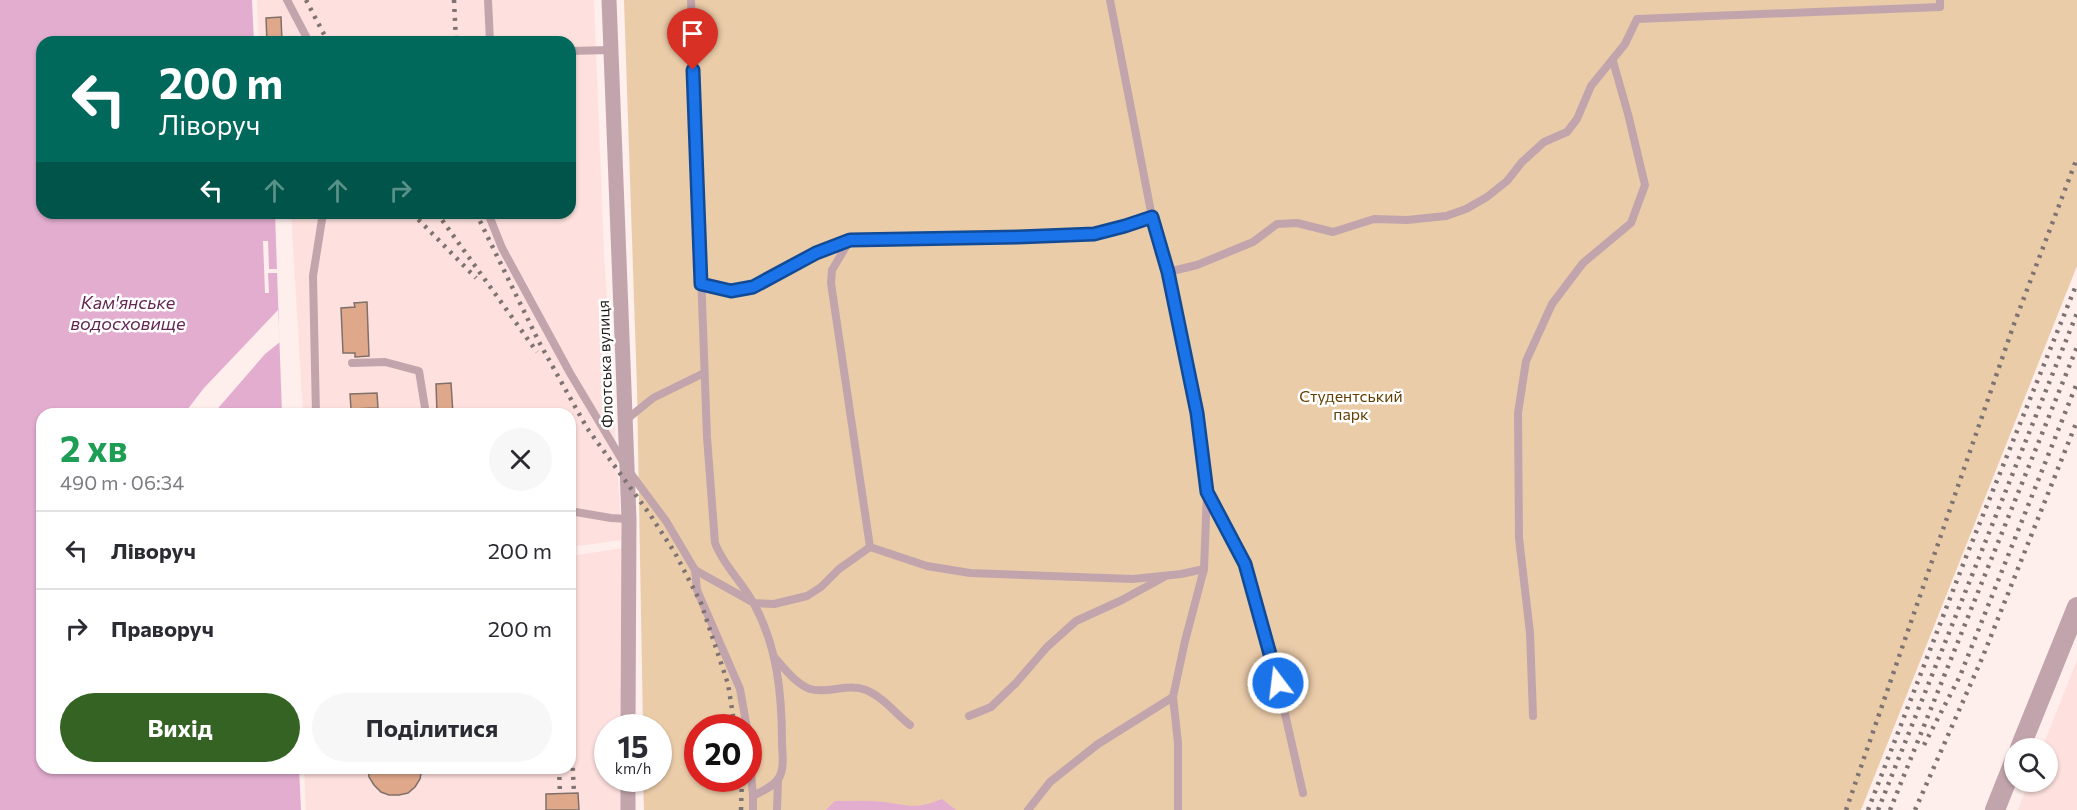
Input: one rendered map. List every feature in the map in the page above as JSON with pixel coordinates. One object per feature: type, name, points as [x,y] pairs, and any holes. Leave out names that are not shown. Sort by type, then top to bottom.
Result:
[{"type":"street","name":"Флотська вулиця","points":[[609,0],[628,470],[628,714]]},
{"type":"street","points":[[2024,738],[2077,607]]},
{"type":"street","points":[[1995,810],[2004,787]]},
{"type":"street","points":[[628,792],[628,810]]},
{"type":"lane","points":[[287,0],[306,36]]},
{"type":"lane","points":[[488,0],[490,36]]},
{"type":"lane","points":[[691,0],[704,372],[715,543],[719,554],[754,603],[768,633],[778,674],[782,726],[782,769],[778,779],[777,810]]},
{"type":"lane","points":[[1110,0],[1152,217],[1168,272],[1197,413],[1207,492],[1203,569],[1173,697],[1178,743],[1178,810]]},
{"type":"lane","points":[[1168,272],[1197,265],[1253,242],[1277,224],[1297,223],[1333,232],[1374,219],[1407,220],[1446,216],[1466,209],[1487,197],[1507,181],[1522,162],[1544,142],[1567,132],[1577,119],[1592,86],[1625,44],[1636,20],[1940,7],[1940,0]]},
{"type":"lane","points":[[576,51],[610,50]]},
{"type":"lane","points":[[1533,716],[1530,633],[1519,538],[1518,413],[1526,361],[1552,304],[1583,263],[1631,224],[1645,185],[1628,114],[1612,61]]},
{"type":"lane","points":[[701,284],[731,291],[753,287],[816,253],[850,240],[1094,234],[1152,217]]},
{"type":"lane","points":[[316,408],[313,276],[322,219]]},
{"type":"lane","points":[[490,219],[502,248],[570,373],[628,470],[666,520],[695,570],[697,590],[740,689],[744,714]]},
{"type":"lane","points":[[850,240],[832,270],[831,283],[870,547]]},
{"type":"lane","points":[[352,363],[385,363],[419,372],[425,408]]},
{"type":"lane","points":[[626,420],[653,398],[704,372]]},
{"type":"lane","points":[[1207,492],[1245,564],[1278,683],[1303,793]]},
{"type":"lane","points":[[576,512],[629,519]]},
{"type":"lane","points":[[695,570],[754,603],[774,604],[807,597],[839,569],[870,547]]},
{"type":"lane","points":[[870,547],[927,566],[970,573],[1133,579],[1203,569]]},
{"type":"lane","points":[[969,716],[991,707],[1016,683],[1047,647],[1076,621],[1168,575]]},
{"type":"lane","points":[[774,657],[794,678],[810,689],[851,687],[865,689],[879,697],[910,725]]},
{"type":"lane","points":[[1028,810],[1050,782],[1098,744],[1173,697]]},
{"type":"lane","points":[[753,795],[769,787],[778,779]]},
{"type":"lane","points":[[753,792],[753,810]]},
{"type":"shaded area","points":[[257,0],[594,0],[604,254],[622,540],[576,546],[576,408],[303,408],[291,219],[576,219],[576,36],[259,36]]},
{"type":"shaded area","points":[[623,548],[623,714],[594,714],[594,792],[623,792],[623,810],[306,810],[304,774],[576,774],[576,555]]},
{"type":"shaded area","points":[[2077,660],[2077,810],[2018,810],[2025,792],[2058,792],[2058,738],[2046,738]]},
{"type":"green space","name":"Студентський парк","points":[[624,0],[2077,0],[2077,266],[1861,810],[644,810],[643,792],[672,792],[672,714],[643,714],[637,389]]},
{"type":"water","name":"Кам'янське водосховище","points":[[0,0],[252,0],[254,36],[36,36],[36,219],[275,219],[282,408],[36,408],[36,774],[299,774],[301,810],[0,810]]},
{"type":"water","points":[[942,799],[956,810],[826,810],[835,801],[871,801],[912,806],[925,805]]},
{"type":"pier","points":[[263,241],[268,241],[269,269],[278,269],[278,273],[268,273],[269,293],[265,293]]},
{"type":"pier","points":[[278,310],[280,342],[265,354],[218,408],[189,408],[204,388]]},
{"type":"building","points":[[281,17],[282,36],[267,36],[266,18]]},
{"type":"building","points":[[367,302],[369,356],[355,357],[355,353],[343,353],[341,308],[355,307],[354,303]]},
{"type":"building","points":[[451,383],[453,408],[437,408],[436,384]]},
{"type":"building","points":[[377,393],[378,408],[351,408],[350,394]]},
{"type":"building","points":[[369,774],[421,774],[415,787],[408,793],[399,795],[381,792]]},
{"type":"building","points":[[578,793],[579,810],[546,810],[546,794]]},
{"type":"railway","points":[[306,0],[325,36]]},
{"type":"railway","points":[[454,0],[456,36]]},
{"type":"railway","points":[[1846,810],[2014,324],[2077,158]]},
{"type":"railway","points":[[418,219],[476,278]]},
{"type":"railway","points":[[441,219],[537,352]]},
{"type":"railway","points":[[479,219],[539,342],[576,408]]},
{"type":"railway","points":[[1868,810],[1966,557],[2077,283]]},
{"type":"railway","points":[[1878,810],[2077,313]]},
{"type":"railway","points":[[1890,810],[2077,347]]},
{"type":"railway","points":[[1924,745],[1960,676],[2077,383]]},
{"type":"railway","points":[[576,408],[587,428],[675,553],[701,603],[728,684],[733,714]]},
{"type":"railway","points":[[1915,810],[1983,656],[2077,421]]},
{"type":"railway","points":[[559,774],[560,794]]},
{"type":"railway","points":[[573,774],[574,793]]},
{"type":"railway","points":[[741,810],[742,792]]},
{"type":"route","points":[[693,70],[701,284],[731,291],[753,287],[816,253],[850,240],[1094,234],[1152,217],[1168,272],[1197,413],[1207,492],[1245,564],[1278,683]]}]
